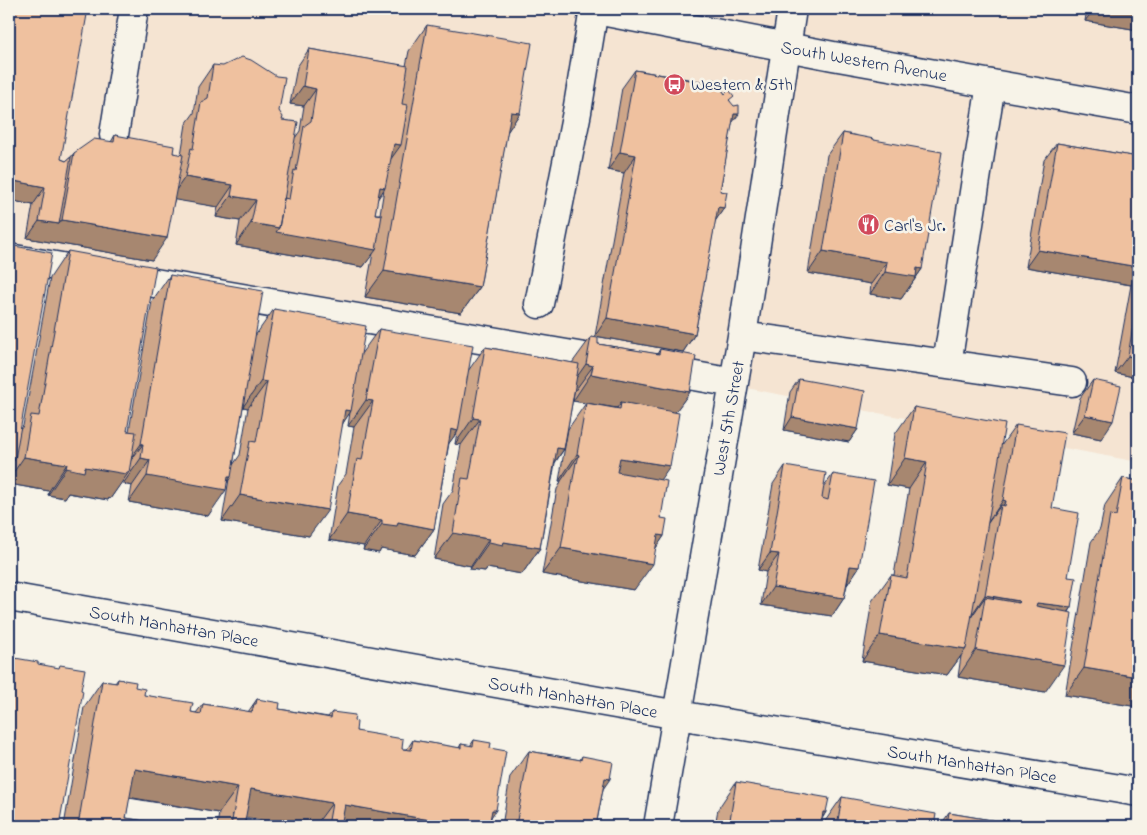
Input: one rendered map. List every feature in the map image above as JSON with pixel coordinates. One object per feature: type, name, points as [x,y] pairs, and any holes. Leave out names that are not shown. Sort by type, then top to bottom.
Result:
[{"type":"street","points":[[114,135],[134,9]]},
{"type":"street","points":[[539,304],[577,112],[593,9]]},
{"type":"street","name":"South Western Avenue","points":[[593,9],[786,47],[1138,110]]},
{"type":"street","name":"West 5th Street","points":[[658,826],[742,336],[792,9]]},
{"type":"street","points":[[947,364],[991,84]]},
{"type":"street","points":[[9,258],[734,383]]},
{"type":"street","points":[[742,336],[1072,382]]},
{"type":"street","name":"South Manhattan Place","points":[[9,597],[678,715],[1138,792]]},
{"type":"shaded area","points":[[9,9],[1138,9],[1138,462],[9,249]]},
{"type":"building","points":[[9,9],[88,9],[61,159],[66,161],[71,157],[59,224],[39,221],[45,187],[9,180]]},
{"type":"building","points":[[427,25],[532,43],[520,113],[511,112],[480,287],[384,271]]},
{"type":"building","points":[[309,49],[408,66],[402,104],[408,105],[401,145],[394,144],[385,188],[380,187],[375,214],[382,215],[376,250],[276,232],[279,228],[284,198],[289,199],[304,126],[311,121],[316,89],[303,86]]},
{"type":"building","points":[[242,57],[251,60],[276,76],[285,77],[279,111],[283,117],[282,120],[298,122],[279,228],[251,223],[256,200],[231,196],[233,185],[185,177],[191,148],[193,149],[201,102],[208,98],[213,65],[223,66]]},
{"type":"building","points":[[635,70],[712,84],[714,79],[722,83],[720,87],[725,94],[729,90],[734,96],[729,100],[734,106],[739,105],[739,114],[734,114],[720,191],[727,192],[724,208],[718,207],[695,334],[607,318],[636,155],[620,152]]},
{"type":"building","points":[[843,133],[942,152],[922,269],[917,268],[916,277],[885,272],[887,262],[823,251]]},
{"type":"building","points":[[115,135],[174,146],[173,153],[183,155],[167,238],[62,220],[74,153],[94,139],[114,142]]},
{"type":"building","points":[[1057,143],[1138,157],[1138,267],[1038,250]]},
{"type":"building","points":[[9,245],[52,253],[15,459],[9,458]]},
{"type":"building","points":[[68,251],[156,267],[127,431],[136,432],[129,472],[126,474],[85,467],[84,472],[66,468],[67,464],[24,457],[31,415],[39,416]]},
{"type":"building","points":[[170,275],[263,291],[231,477],[228,477],[226,490],[147,476],[150,460],[141,458],[143,444],[141,444]]},
{"type":"building","points":[[1138,295],[1138,358],[1128,356]]},
{"type":"building","points":[[274,309],[366,326],[351,411],[345,410],[328,510],[240,495],[250,441],[256,442],[267,382],[261,381]]},
{"type":"building","points":[[379,329],[473,345],[458,431],[451,429],[434,529],[398,522],[397,526],[382,524],[382,520],[347,514],[357,459],[362,460],[373,401],[366,400]]},
{"type":"building","points":[[591,337],[598,338],[598,344],[659,354],[660,349],[696,356],[690,392],[591,374],[593,366],[586,364]]},
{"type":"building","points":[[485,347],[579,364],[564,449],[557,448],[540,548],[504,542],[503,545],[489,542],[489,539],[453,533],[462,478],[469,479],[480,419],[473,418]]},
{"type":"building","points":[[799,379],[865,391],[858,429],[792,417]]},
{"type":"building","points":[[1093,380],[1121,386],[1113,421],[1085,415]]},
{"type":"building","points":[[621,402],[679,413],[670,466],[620,458],[617,472],[667,481],[661,518],[667,519],[664,536],[658,535],[653,564],[561,548],[576,462],[579,455],[577,454],[586,403],[620,409]]},
{"type":"building","points":[[914,407],[1005,424],[966,649],[880,635],[891,575],[907,578],[927,462],[905,458]]},
{"type":"building","points":[[1016,425],[1065,433],[1052,508],[1079,513],[1068,577],[1076,578],[1071,607],[1037,603],[1036,606],[1072,613],[1064,665],[976,650],[985,597],[1019,603],[1019,601],[985,595],[1001,505],[1005,506],[1006,501],[1003,500]]},
{"type":"building","points":[[785,466],[826,473],[822,498],[828,500],[833,474],[874,481],[859,567],[850,566],[844,598],[773,587],[779,554],[770,553]]},
{"type":"building","points":[[1123,478],[1138,481],[1138,677],[1084,668],[1110,515],[1116,516]]},
{"type":"building","points":[[9,657],[59,668],[60,665],[85,669],[81,690],[83,691],[59,826],[9,826]]},
{"type":"building","points":[[118,679],[136,682],[135,687],[145,689],[144,695],[193,703],[191,712],[201,714],[203,704],[252,712],[257,699],[280,703],[279,709],[331,718],[332,712],[355,715],[354,721],[357,722],[356,731],[403,739],[402,749],[411,750],[413,740],[461,748],[461,744],[473,746],[474,740],[491,743],[490,748],[506,751],[496,810],[492,810],[489,826],[440,826],[441,822],[345,805],[341,826],[328,826],[332,803],[251,789],[244,826],[231,826],[238,787],[135,769],[126,818],[174,826],[78,826],[102,681],[117,683]]},
{"type":"building","points":[[529,751],[581,760],[582,756],[613,762],[610,779],[605,778],[596,826],[516,826]]},
{"type":"building","points":[[736,782],[829,798],[826,812],[823,812],[821,826],[729,826]]},
{"type":"building","points":[[842,797],[936,814],[934,826],[837,826]]},
{"type":"building","points":[[949,813],[1027,826],[947,826]]},
{"type":"place","name":"Western & 5th","points":[[675,84]]},
{"type":"place","name":"Carl's Jr.","points":[[868,225]]}]
